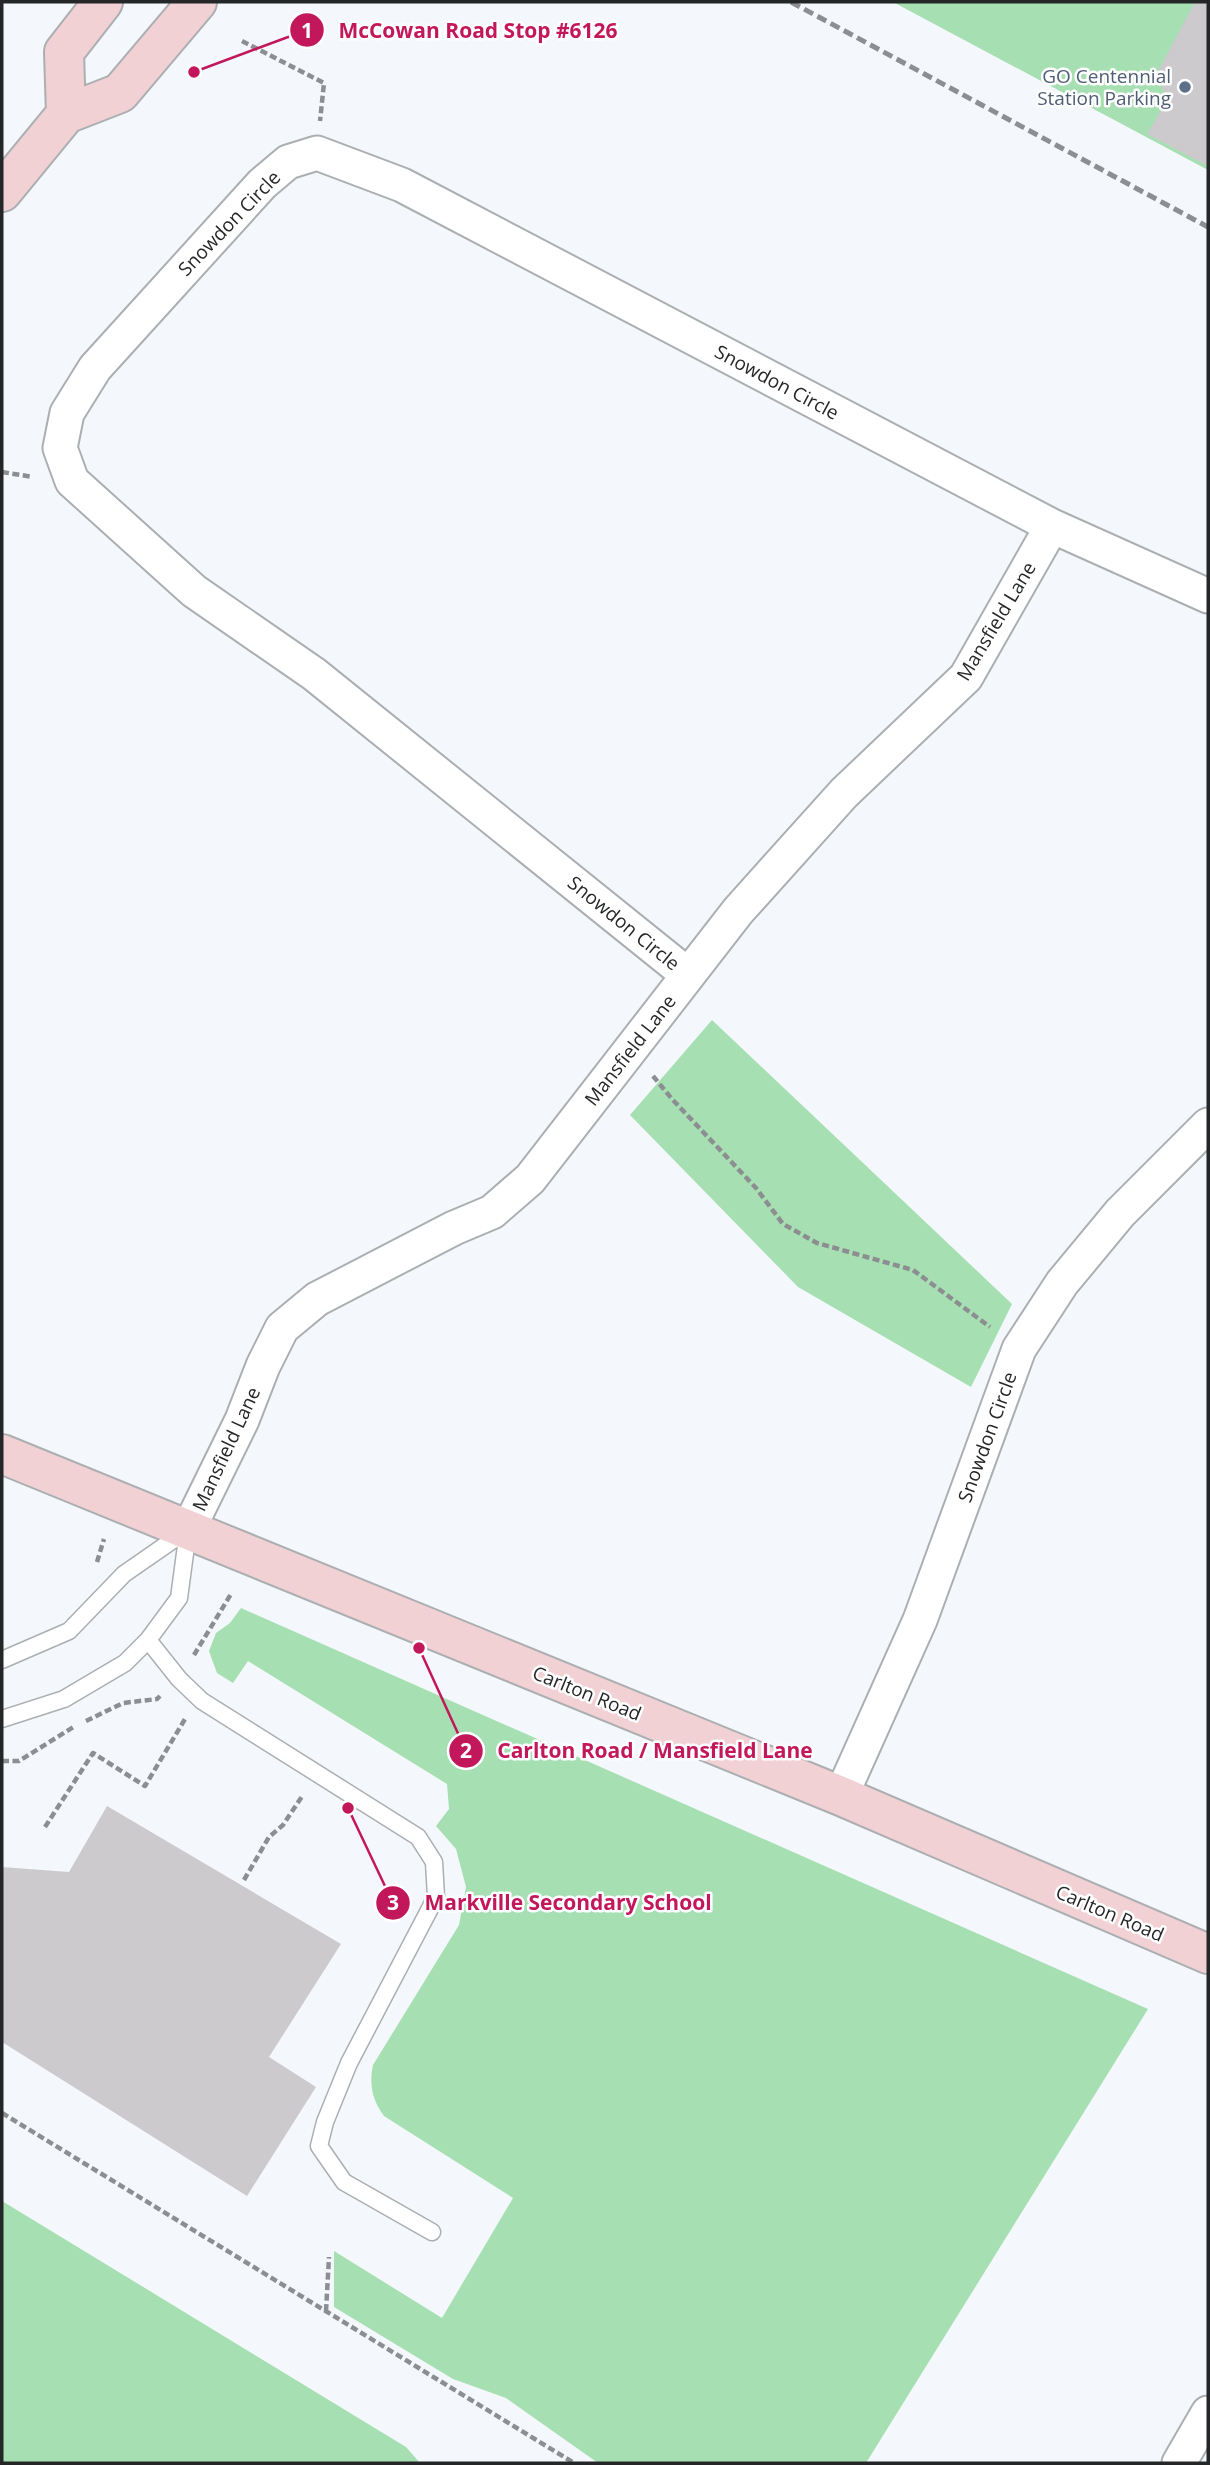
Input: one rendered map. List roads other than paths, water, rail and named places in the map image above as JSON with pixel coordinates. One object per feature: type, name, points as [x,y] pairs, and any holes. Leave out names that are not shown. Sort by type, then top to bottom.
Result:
[{"type":"street","points":[[66,114],[65,52],[103,2]]},
{"type":"street","points":[[2,192],[66,114],[120,93],[197,2]]},
{"type":"street","name":"Snowdon Circle","points":[[688,975],[314,674],[194,591],[72,481],[60,448],[67,413],[95,368],[262,184],[288,163],[317,153],[402,185],[1052,526],[1208,596]]},
{"type":"street","name":"Mansfield Lane","points":[[188,1530],[242,1420],[263,1366],[282,1328],[317,1299],[454,1228],[492,1212],[530,1179],[738,911],[844,793],[966,677],[1052,526]]},
{"type":"street","name":"Snowdon Circle","points":[[841,1796],[920,1620],[1019,1349],[1062,1283],[1121,1213],[1208,1125]]},
{"type":"street","name":"Carlton Road","points":[[2,1454],[841,1796],[1208,1954]]},
{"type":"street","points":[[1179,2463],[1208,2413]]},
{"type":"lane","points":[[2,1719],[64,1699],[125,1662],[148,1640],[179,1598],[188,1530]]},
{"type":"lane","points":[[2,1660],[69,1631],[124,1574],[188,1530]]},
{"type":"lane","points":[[148,1640],[179,1679],[202,1701],[418,1838],[434,1862],[436,1897],[349,2063],[325,2122],[319,2146],[344,2182],[432,2232]]},
{"type":"railway","points":[[791,2],[1208,227]]},
{"type":"place","name":"McCowan Road Stop #6126","points":[[194,72]]},
{"type":"place","name":"GO Centennial Station Parking","points":[[1185,87]]},
{"type":"place","name":"Carlton Road / Mansfield Lane","points":[[419,1648]]},
{"type":"place","name":"Markville Secondary School","points":[[348,1808]]}]
